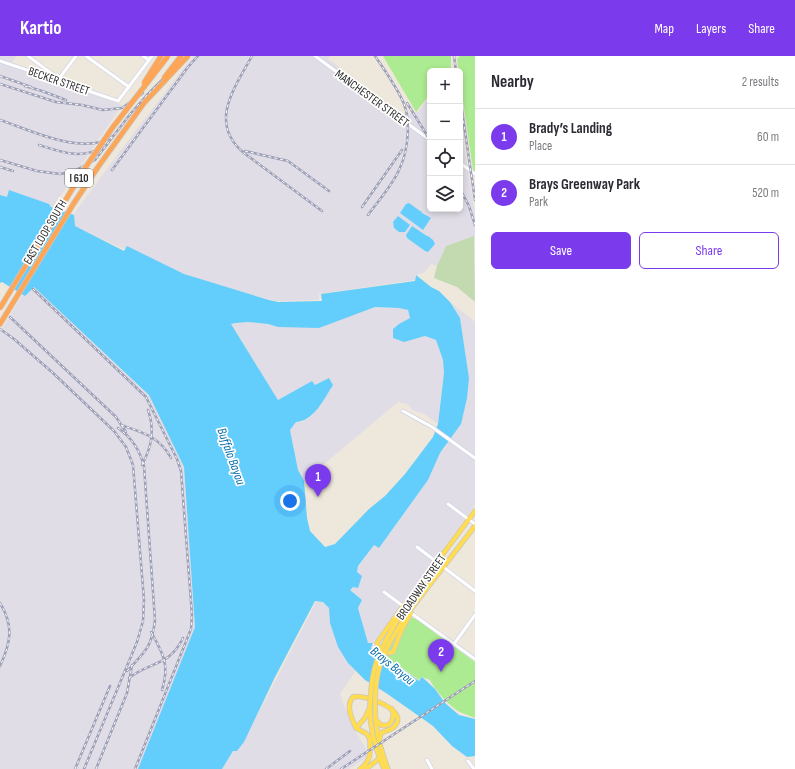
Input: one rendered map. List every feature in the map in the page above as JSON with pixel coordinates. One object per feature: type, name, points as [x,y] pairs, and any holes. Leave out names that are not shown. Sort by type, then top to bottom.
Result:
[{"type":"highway","points":[[125,111],[162,56]]},
{"type":"highway","name":"EAST LOOP SOUTH","points":[[0,308],[85,168],[125,111],[168,56]]},
{"type":"highway","name":"EAST LOOP SOUTH","points":[[0,324],[74,203],[98,167],[144,103],[181,56]]},
{"type":"highway","points":[[144,103],[188,56]]},
{"type":"main road","name":"BROADWAY STREET","points":[[388,769],[378,742],[375,719],[375,688],[382,656],[388,641],[410,602],[437,562],[475,511]]},
{"type":"main road","name":"BROADWAY STREET","points":[[371,723],[370,684],[374,666],[380,652],[475,525]]},
{"type":"main road","points":[[410,602],[403,606],[377,643],[380,648],[388,653],[393,652],[402,629],[419,599]]},
{"type":"main road","points":[[370,738],[367,734],[356,728],[349,705],[353,697],[358,696],[366,698],[391,709],[397,715],[397,723],[391,730],[381,733],[378,742]]},
{"type":"main road","points":[[356,728],[366,718],[370,707]]},
{"type":"main road","points":[[375,719],[381,725],[388,725],[392,722],[393,718],[391,709]]},
{"type":"main road","points":[[360,769],[369,760],[371,723]]},
{"type":"main road","points":[[371,723],[380,760],[384,769]]},
{"type":"main road","points":[[366,769],[380,760],[382,754]]},
{"type":"street","points":[[28,56],[55,76],[58,80],[76,56]]},
{"type":"street","points":[[86,56],[129,88],[152,56]]},
{"type":"street","points":[[143,56],[149,60]]},
{"type":"street","name":"MANCHESTER STREET","points":[[315,56],[427,138]]},
{"type":"street","name":"BECKER STREET","points":[[0,61],[118,101],[129,88]]},
{"type":"street","points":[[463,165],[475,174]]},
{"type":"street","points":[[403,411],[432,427],[475,458]]},
{"type":"street","points":[[448,504],[475,525]]},
{"type":"street","points":[[417,547],[475,591]]},
{"type":"street","points":[[384,592],[403,606]]},
{"type":"street","points":[[411,613],[475,658]]},
{"type":"street","points":[[454,644],[475,615]]},
{"type":"street","points":[[426,760],[432,769]]},
{"type":"street","points":[[468,761],[474,769]]},
{"type":"shaded area","points":[[0,56],[16,56],[9,66],[122,105],[53,207],[10,191],[7,200],[0,197]]},
{"type":"shaded area","points":[[194,56],[330,56],[328,59],[402,114],[418,112],[427,100],[427,212],[463,212],[463,139],[475,214],[475,236],[446,246],[437,266],[431,264],[424,273],[415,275],[415,280],[319,294],[319,300],[276,301],[188,278],[67,223]]},
{"type":"shaded area","points":[[29,284],[149,395],[184,467],[195,627],[138,769],[0,769],[0,332]]},
{"type":"shaded area","points":[[450,302],[475,322],[475,505],[373,643],[368,643],[358,608],[362,600],[350,590],[353,587],[358,588],[358,567],[374,545],[379,548],[428,480],[440,453],[445,448],[469,378],[460,318]]},
{"type":"shaded area","points":[[375,307],[408,310],[410,318],[399,324],[404,342],[425,336],[436,340],[443,360],[444,373],[438,424],[426,415],[412,410],[408,404],[401,403],[399,401],[304,481],[298,471],[290,430],[296,422],[302,422],[312,416],[333,385],[329,378],[315,385],[312,381],[278,400],[231,324],[248,322],[268,324],[278,327],[353,315]]},
{"type":"shaded area","points":[[316,602],[323,602],[330,608],[357,669],[340,694],[351,723],[366,749],[366,758],[349,769],[221,769],[234,750],[237,751],[244,741]]},
{"type":"green space","points":[[383,56],[451,56],[450,68],[427,68],[427,98],[416,112]]},
{"type":"green space","points":[[460,56],[475,56],[475,171],[473,170],[463,101],[463,68],[458,68],[457,59]]},
{"type":"green space","points":[[474,236],[475,302],[457,287],[434,278],[437,266],[446,246]]},
{"type":"green space","points":[[411,618],[416,618],[475,662],[475,718],[452,707],[439,693],[430,680],[422,677],[419,680],[402,668],[394,666],[385,660],[398,631],[406,621]]},
{"type":"water","name":"Buffalo Bayou","points":[[9,190],[49,204],[51,207],[74,215],[75,226],[124,251],[127,246],[184,274],[269,300],[278,302],[322,301],[321,294],[415,281],[416,275],[431,287],[439,291],[450,302],[460,318],[469,378],[467,398],[461,424],[440,453],[428,480],[379,548],[374,545],[358,566],[357,572],[362,576],[358,588],[353,587],[350,590],[362,600],[358,608],[368,643],[373,643],[371,648],[392,665],[401,668],[419,681],[422,677],[435,689],[445,703],[459,715],[475,719],[475,756],[467,757],[452,746],[433,726],[365,680],[348,663],[338,647],[330,623],[329,608],[323,602],[315,601],[275,677],[244,742],[237,751],[233,751],[222,769],[138,769],[195,627],[184,467],[149,395],[34,287],[25,296],[2,282],[0,283],[0,195],[7,197]],"holes":[[[375,307],[408,310],[410,318],[393,329],[393,338],[404,342],[425,336],[436,340],[443,360],[444,373],[438,424],[433,437],[405,474],[385,496],[369,509],[335,544],[325,547],[310,531],[307,518],[304,481],[298,470],[290,430],[296,422],[302,421],[313,414],[333,385],[329,378],[315,385],[312,381],[278,400],[231,324],[248,322],[268,324],[278,327],[319,328]]]},
{"type":"water","points":[[409,203],[431,218],[423,230],[400,213],[406,204]]},
{"type":"water","points":[[398,216],[410,225],[405,232],[399,232],[394,228],[393,222]]},
{"type":"water","points":[[412,226],[433,240],[435,244],[428,252],[407,238],[406,235]]},
{"type":"railway","points":[[0,160],[37,171],[60,174],[72,172],[95,160],[131,113],[147,95],[178,64],[189,56]]},
{"type":"railway","points":[[112,170],[188,67],[198,56]]},
{"type":"railway","points":[[252,56],[232,93],[228,106],[226,118],[228,130],[233,142],[244,153],[322,211]]},
{"type":"railway","points":[[368,215],[389,188],[396,176],[405,155],[408,137],[404,104],[394,85],[375,56]]},
{"type":"railway","points":[[454,56],[456,68]]},
{"type":"railway","points":[[0,76],[31,87]]},
{"type":"railway","points":[[0,84],[56,102],[82,105],[103,110],[122,108],[143,93]]},
{"type":"railway","points":[[25,86],[66,100]]},
{"type":"railway","points":[[407,103],[427,135]]},
{"type":"railway","points":[[461,104],[475,200]]},
{"type":"railway","points":[[0,120],[41,135],[72,143],[87,144],[101,142],[113,136]]},
{"type":"railway","points":[[39,145],[72,154],[89,153],[105,145]]},
{"type":"railway","points":[[362,207],[402,150]]},
{"type":"railway","points":[[245,151],[288,161],[329,191]]},
{"type":"railway","points":[[0,167],[13,171]]},
{"type":"railway","points":[[463,195],[469,206],[475,225]]},
{"type":"railway","points":[[33,289],[146,397],[177,459],[181,471],[192,615],[191,629],[135,769]]},
{"type":"railway","points":[[10,317],[116,417],[126,432]]},
{"type":"railway","points":[[0,329],[14,339],[53,373],[114,431],[126,447],[133,465],[144,600],[143,621],[137,642],[84,769]]},
{"type":"railway","points":[[142,465],[150,445],[152,431],[148,410]]},
{"type":"railway","points":[[121,425],[150,436],[162,445],[171,458]]},
{"type":"railway","points":[[118,428],[134,445],[144,466],[155,620],[150,643],[139,659],[127,671]]},
{"type":"railway","points":[[0,603],[9,627],[9,642],[0,666]]},
{"type":"railway","points":[[151,632],[159,646],[164,660],[165,673],[162,690]]},
{"type":"railway","points":[[129,678],[172,654],[183,638]]},
{"type":"railway","points":[[96,769],[127,693],[132,665]]},
{"type":"railway","points":[[341,769],[475,681]]},
{"type":"railway","points":[[75,769],[110,686]]},
{"type":"railway","points":[[326,769],[350,751]]},
{"type":"place","name":"Brady’s Landing","points":[[318,497]]},
{"type":"place","name":"Brays Greenway Park","points":[[441,672]]},
{"type":"water label","name":"Brays Bayou","points":[[393,665]]}]
